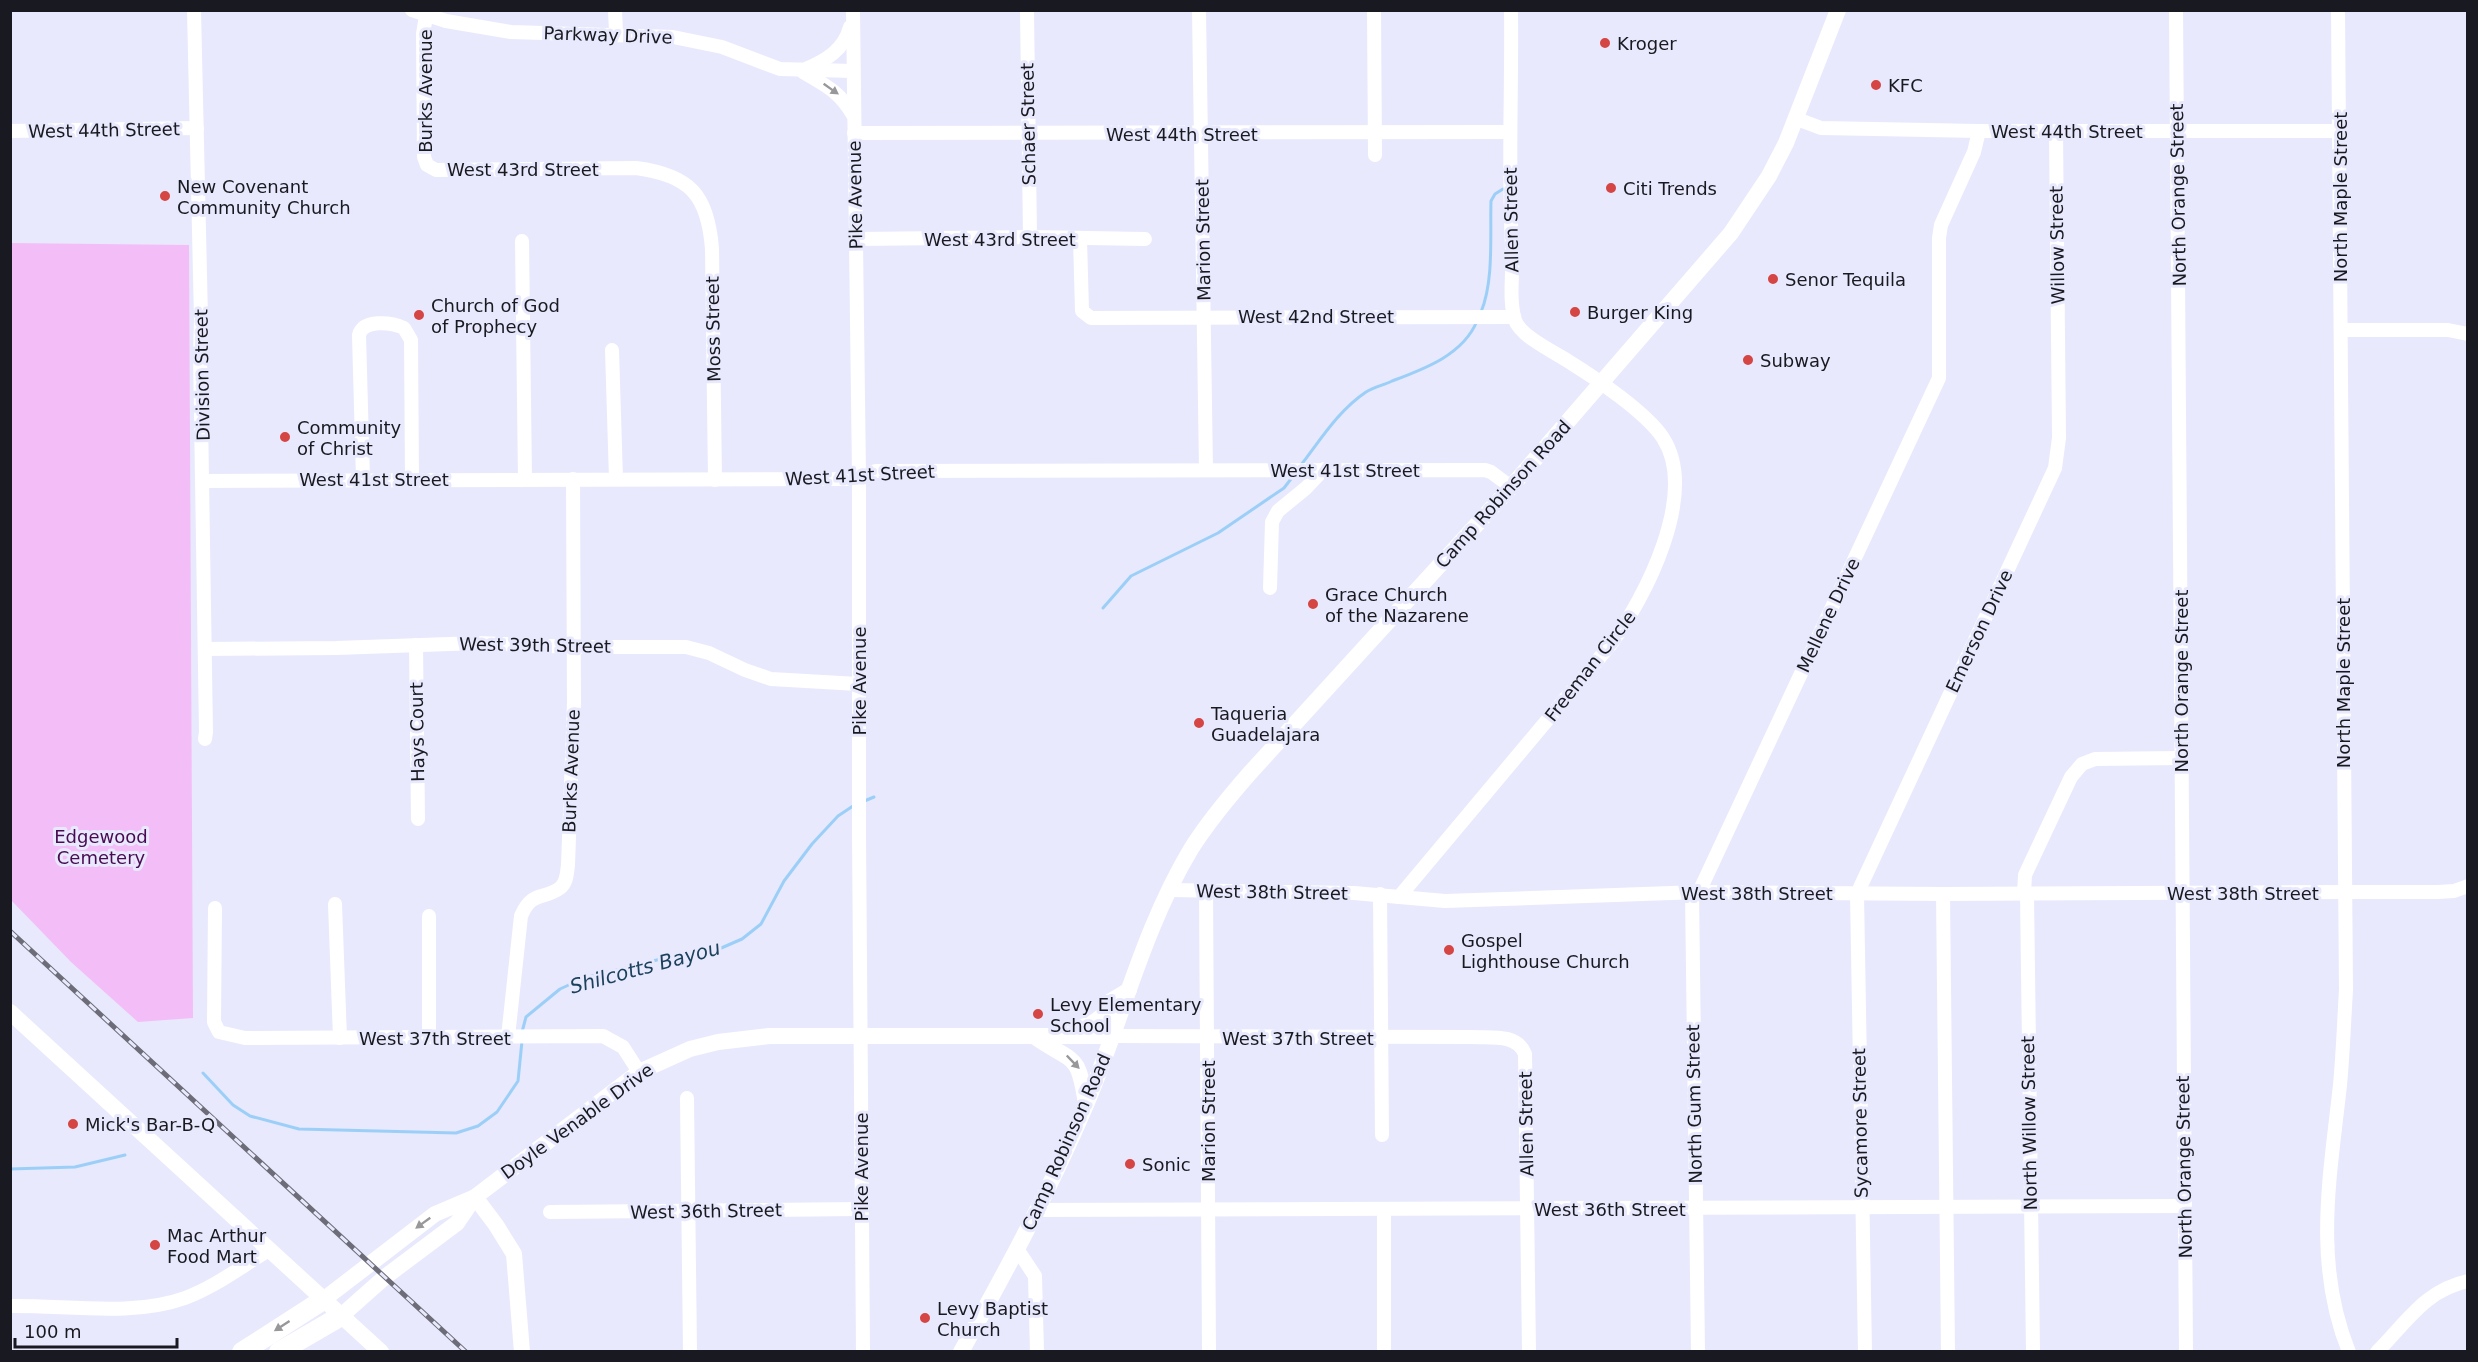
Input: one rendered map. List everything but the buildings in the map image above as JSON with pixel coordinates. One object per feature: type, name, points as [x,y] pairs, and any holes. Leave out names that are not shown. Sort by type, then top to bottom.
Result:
[{"type":"highway","points":[[242,1352],[323,1300]]},
{"type":"highway","points":[[279,1352],[341,1316]]},
{"type":"main road","name":"Camp Robinson Road","points":[[961,1352],[1037,1210],[1086,1105],[1170,890],[1191,850],[1218,809],[1511,487],[1731,233],[1769,176],[1797,119],[1838,10]]},
{"type":"main road","points":[[1055,1036],[1097,1020],[1104,1014],[1109,1002],[1129,990]]},
{"type":"main road","points":[[10,1012],[381,1352]]},
{"type":"main road","name":"Doyle Venable Drive","points":[[323,1300],[435,1214],[475,1197],[639,1072],[690,1049],[735,1039],[769,1036],[860,1036]]},
{"type":"main road","name":"West 37th Street","points":[[860,1036],[1112,1036]]},
{"type":"main road","points":[[1035,1036],[1073,1059],[1080,1069],[1086,1105]]},
{"type":"main road","name":"Doyle Venable Drive","points":[[341,1316],[385,1277],[457,1223],[475,1197]]},
{"type":"main road","points":[[475,1197],[514,1254],[522,1352]]},
{"type":"street","name":"Division Street","points":[[194,10],[206,649],[205,739]]},
{"type":"street","name":"Parkway Drive","points":[[412,10],[426,16],[482,29],[511,32],[662,35],[700,41],[737,52],[780,69],[853,71]]},
{"type":"street","points":[[615,10],[616,33]]},
{"type":"street","name":"Schaer Street","points":[[1027,10],[1030,237]]},
{"type":"street","name":"Marion Street","points":[[1199,10],[1206,470]]},
{"type":"street","points":[[1374,10],[1376,155]]},
{"type":"street","name":"Allen Street","points":[[1510,10],[1510,217],[1514,317]]},
{"type":"street","name":"North Orange Street","points":[[2176,10],[2186,1352]]},
{"type":"street","name":"North Maple Street","points":[[2338,10],[2345,892],[2344,1039],[2326,1222],[2327,1258],[2332,1292],[2349,1352]]},
{"type":"street","points":[[801,71],[825,61],[838,50],[848,36],[853,13]]},
{"type":"street","name":"Pike Avenue","points":[[853,13],[859,475],[858,684],[863,1352]]},
{"type":"street","name":"Burks Avenue","points":[[426,16],[423,56],[424,157],[427,165]]},
{"type":"street","name":"Parkway Drive","points":[[801,71],[832,89],[843,99],[853,116]]},
{"type":"street","name":"West 44th Street","points":[[1797,119],[1821,128],[1979,131],[2340,131]]},
{"type":"street","name":"West 44th Street","points":[[10,131],[197,128]]},
{"type":"street","name":"Mellene Drive","points":[[1695,892],[1939,378],[1939,238],[1941,225],[1974,152],[1979,131]]},
{"type":"street","name":"Willow Street","points":[[2056,131],[2058,359]]},
{"type":"street","name":"West 44th Street","points":[[854,133],[1510,132]]},
{"type":"street","name":"West 43rd Street","points":[[427,165],[436,170],[636,168],[670,175],[688,185]]},
{"type":"street","name":"Moss Street","points":[[688,185],[703,207],[711,237],[715,480]]},
{"type":"street","name":"West 43rd Street","points":[[856,239],[1030,237],[1145,239]]},
{"type":"street","name":"West 42nd Street","points":[[1080,239],[1081,307],[1084,314],[1091,318],[1514,317]]},
{"type":"street","points":[[522,241],[525,479]]},
{"type":"street","points":[[1514,317],[1518,326],[1527,334],[1601,385]]},
{"type":"street","points":[[363,479],[358,334],[365,324],[390,324],[404,328],[411,340],[412,479]]},
{"type":"street","points":[[2341,330],[2448,330],[2468,334]]},
{"type":"street","points":[[612,350],[616,479]]},
{"type":"street","name":"Emerson Drive","points":[[1857,894],[2049,483],[2058,451],[2058,359]]},
{"type":"street","name":"Freeman Circle","points":[[1399,897],[1611,644],[1634,612],[1657,563],[1668,525],[1675,487],[1673,461],[1662,437],[1652,424],[1601,385]]},
{"type":"street","points":[[1270,588],[1272,522],[1278,511],[1306,488],[1318,469]]},
{"type":"street","name":"West 41st Street","points":[[203,481],[846,479],[876,471],[1318,469],[1485,470],[1511,487]]},
{"type":"street","name":"Burks Avenue","points":[[510,1037],[521,916],[531,901],[562,887],[566,879],[574,702],[573,479]]},
{"type":"street","name":"West 39th Street","points":[[206,649],[336,648],[478,643],[573,647],[686,647],[709,653],[771,679],[858,684]]},
{"type":"street","name":"Hays Court","points":[[416,645],[418,819]]},
{"type":"street","name":"North Willow Street","points":[[2033,1352],[2025,875],[2076,769],[2082,764],[2095,759],[2180,758]]},
{"type":"street","name":"West 38th Street","points":[[1170,890],[1380,894],[1445,901],[1695,892],[2025,894],[2345,892],[2454,891],[2468,886]]},
{"type":"street","name":"Marion Street","points":[[1206,891],[1209,1352]]},
{"type":"street","name":"North Gum Street","points":[[1695,892],[1695,1208],[1698,1352]]},
{"type":"street","points":[[1380,894],[1382,1135]]},
{"type":"street","name":"Sycamore Street","points":[[1857,894],[1865,1352]]},
{"type":"street","points":[[1943,894],[1948,1352]]},
{"type":"street","points":[[335,904],[340,1038]]},
{"type":"street","name":"West 37th Street","points":[[215,908],[214,1022],[217,1030],[228,1036],[340,1038],[603,1036],[623,1047],[639,1072]]},
{"type":"street","points":[[429,916],[429,1037]]},
{"type":"street","name":"West 37th Street","points":[[1112,1036],[1506,1038],[1519,1043]]},
{"type":"street","name":"Allen Street","points":[[1519,1043],[1525,1054],[1529,1352]]},
{"type":"street","points":[[687,1098],[690,1352]]},
{"type":"street","name":"West 36th Street","points":[[1037,1210],[2184,1206]]},
{"type":"street","name":"West 36th Street","points":[[550,1212],[861,1209]]},
{"type":"street","points":[[1384,1210],[1384,1352]]},
{"type":"street","points":[[1017,1249],[1035,1276],[1037,1352]]},
{"type":"street","points":[[10,1306],[118,1308],[165,1304],[200,1291],[269,1250]]},
{"type":"street","points":[[2377,1352],[2424,1300],[2444,1288],[2468,1281]]},
{"type":"green space","name":"Edgewood Cemetery","points":[[11,243],[189,245],[193,1018],[138,1022],[71,962],[11,900]]},
{"type":"waterway","points":[[1481,312],[1490,272],[1491,201],[1495,194],[1503,189]]},
{"type":"waterway","points":[[1301,465],[1331,426],[1356,399],[1372,389],[1429,366],[1452,352],[1471,333],[1477,321]]},
{"type":"waterway","points":[[1103,608],[1131,576],[1218,533],[1284,488],[1294,475]]},
{"type":"waterway","name":"Shilcotts Bayou","points":[[862,802],[874,797]]},
{"type":"waterway","name":"Shilcotts Bayou","points":[[522,1032],[526,1017],[560,989],[584,978],[673,956],[719,949],[742,939],[761,924],[784,881],[812,844],[838,816],[856,804]]},
{"type":"waterway","name":"Shilcotts Bayou","points":[[203,1073],[233,1105],[250,1116],[299,1129],[456,1133],[478,1126],[497,1112],[518,1081],[522,1041]]},
{"type":"waterway","name":"Shilcotts Bayou","points":[[10,1169],[75,1167],[125,1155]]},
{"type":"railway","points":[[10,931],[466,1352]]},
{"type":"place","name":"Kroger","points":[[1605,43]]},
{"type":"place","name":"KFC","points":[[1876,85]]},
{"type":"place","name":"Citi Trends","points":[[1611,188]]},
{"type":"place","name":"New Covenant Community Church","points":[[165,196]]},
{"type":"place","name":"Senor Tequila","points":[[1773,279]]},
{"type":"place","name":"Burger King","points":[[1575,312]]},
{"type":"place","name":"Church of God of Prophecy","points":[[419,315]]},
{"type":"place","name":"Subway","points":[[1748,360]]},
{"type":"place","name":"Community of Christ","points":[[285,437]]},
{"type":"place","name":"Grace Church of the Nazarene","points":[[1313,604]]},
{"type":"place","name":"Taqueria Guadelajara","points":[[1199,723]]},
{"type":"place","name":"Gospel Lighthouse Church","points":[[1449,950]]},
{"type":"place","name":"Levy Elementary School","points":[[1038,1014]]},
{"type":"place","name":"Mick's Bar-B-Q","points":[[73,1124]]},
{"type":"place","name":"Sonic","points":[[1130,1164]]},
{"type":"place","name":"Mac Arthur Food Mart","points":[[155,1245]]},
{"type":"place","name":"Levy Baptist Church","points":[[925,1318]]}]
